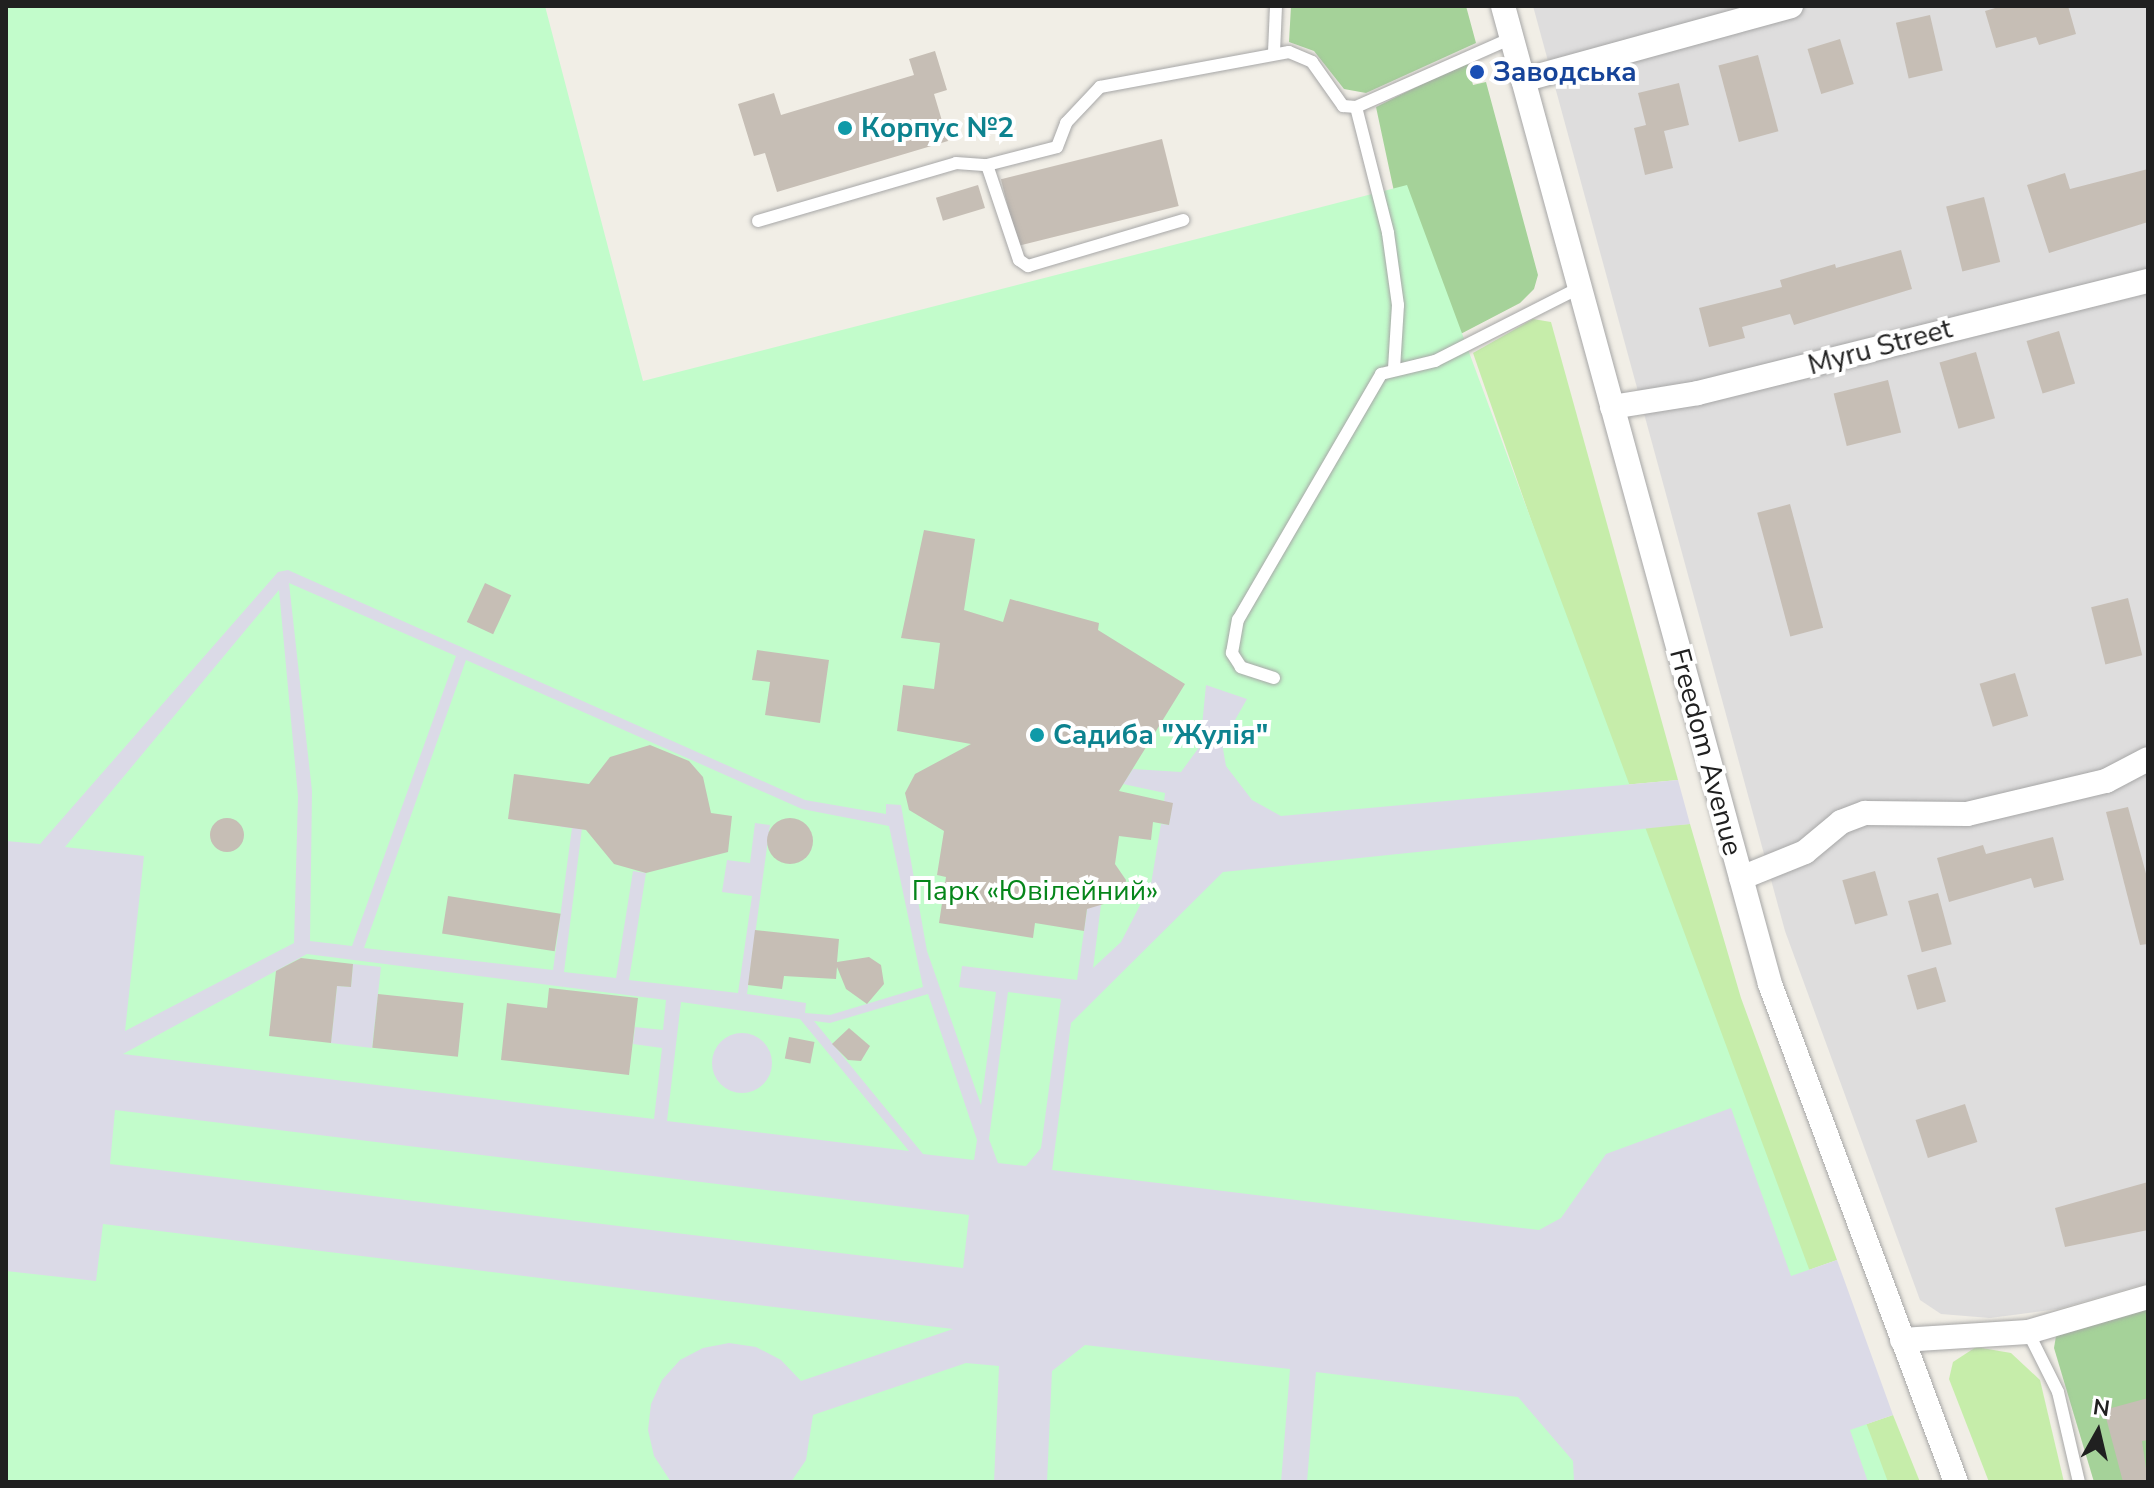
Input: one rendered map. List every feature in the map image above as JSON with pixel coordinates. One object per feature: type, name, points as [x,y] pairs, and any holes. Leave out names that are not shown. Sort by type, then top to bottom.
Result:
[{"type":"street","name":"Freedom Avenue","points":[[1503,6],[1770,984],[1956,1482]]},
{"type":"street","points":[[1523,80],[1791,6]]},
{"type":"street","name":"Myru Street","points":[[1612,407],[1698,393],[2148,281]]},
{"type":"street","points":[[1741,878],[1805,852],[1841,822],[1865,813],[1967,814],[2106,781],[2148,759]]},
{"type":"street","points":[[1902,1340],[2028,1332],[2148,1297]]},
{"type":"lane","points":[[1274,52],[1276,6]]},
{"type":"lane","points":[[758,221],[956,163],[987,165],[1057,147],[1066,123],[1093,89],[1274,52],[1289,52],[1312,62],[1343,106],[1356,107],[1512,38]]},
{"type":"lane","points":[[1356,107],[1388,233],[1398,305],[1394,368]]},
{"type":"lane","points":[[987,165],[1019,260],[1028,266],[1183,220]]},
{"type":"lane","points":[[1274,678],[1241,667],[1232,653],[1238,620],[1381,374],[1394,368],[1435,361],[1579,288]]},
{"type":"lane","points":[[2028,1332],[2058,1392],[2079,1482]]},
{"type":"shaded area","points":[[1533,6],[2148,6],[2148,1283],[2058,1309],[1990,1318],[1941,1314],[1920,1300],[1785,931]]},
{"type":"shaded area","points":[[288,570],[805,800],[886,814],[886,804],[901,805],[927,951],[981,1105],[996,992],[959,987],[962,966],[1077,980],[1088,903],[1101,905],[1093,968],[1121,942],[1151,884],[1161,824],[1169,825],[1172,804],[1164,802],[1165,793],[1123,784],[1133,769],[1181,772],[1200,746],[1206,685],[1247,699],[1222,743],[1226,766],[1252,800],[1281,816],[1678,780],[1690,824],[1223,872],[1071,1023],[1052,1170],[1539,1230],[1561,1218],[1606,1154],[1731,1108],[1791,1276],[1837,1260],[1893,1415],[1850,1430],[1868,1482],[1574,1482],[1573,1461],[1518,1397],[1316,1372],[1307,1482],[1281,1482],[1290,1369],[1085,1345],[1052,1371],[1047,1482],[994,1482],[999,1366],[966,1363],[813,1415],[806,1460],[791,1482],[671,1482],[654,1456],[648,1430],[651,1404],[662,1380],[680,1360],[703,1348],[729,1343],[756,1347],[781,1360],[801,1381],[953,1329],[103,1224],[96,1281],[6,1271],[6,841],[40,844],[278,572]],"holes":[[[289,583],[456,656],[352,946],[310,941],[312,791]],[[279,590],[298,796],[294,943],[125,1031],[144,856],[65,847]],[[466,660],[802,809],[889,826],[923,987],[830,1015],[805,1013],[806,1003],[747,994],[770,825],[755,823],[750,863],[727,860],[722,892],[752,896],[738,993],[629,980],[646,873],[633,871],[616,978],[564,972],[583,820],[562,817],[561,827],[572,828],[553,970],[364,948]],[[307,954],[666,1000],[663,1030],[635,1027],[633,1044],[662,1048],[654,1119],[123,1054]],[[1008,992],[1061,999],[1041,1148],[1026,1166],[998,1163],[989,1139]],[[928,994],[977,1140],[974,1160],[923,1154],[814,1021],[830,1023]],[[681,1002],[800,1019],[909,1151],[667,1121]],[[115,1110],[969,1215],[963,1268],[110,1164]]]},
{"type":"shaded area","points":[[353,964],[381,967],[372,1048],[331,1043],[337,986],[351,987]]},
{"type":"shaded area","points":[[742,1033],[763,1042],[772,1063],[763,1084],[742,1093],[721,1084],[712,1063],[721,1042]]},
{"type":"green space","name":"Парк «Ювілейний»","points":[[6,6],[545,6],[643,381],[1407,185],[1888,1482],[6,1482]]},
{"type":"green space","points":[[1291,6],[1466,6],[1476,43],[1366,93],[1344,89],[1314,51],[1289,42]]},
{"type":"green space","points":[[1467,62],[1473,85],[1486,82],[1538,275],[1534,289],[1520,303],[1428,351],[1376,107]]},
{"type":"green space","points":[[1533,319],[1551,322],[1678,780],[1623,785],[1473,353]]},
{"type":"green space","points":[[1690,824],[1741,998],[1837,1260],[1792,1276],[1636,827]]},
{"type":"green space","points":[[2148,1305],[2148,1482],[2094,1482],[2054,1348],[2056,1336],[2063,1328]]},
{"type":"green space","points":[[1976,1347],[2011,1353],[2040,1380],[2064,1482],[1989,1482],[1949,1379],[1953,1362]]},
{"type":"green space","points":[[1893,1415],[1920,1482],[1868,1482],[1849,1430]]},
{"type":"building","points":[[2002,6],[2068,6],[2076,34],[2039,45],[2036,37],[1996,48],[1985,11]]},
{"type":"building","points":[[1930,15],[1943,71],[1909,78],[1896,23]]},
{"type":"building","points":[[1840,39],[1854,84],[1821,94],[1807,49]]},
{"type":"building","name":"Корпус №2","points":[[935,51],[947,90],[934,94],[948,141],[777,192],[765,153],[754,156],[738,104],[774,93],[781,115],[914,75],[909,59]]},
{"type":"building","points":[[1758,55],[1778,131],[1739,142],[1718,66]]},
{"type":"building","points":[[1679,83],[1689,125],[1664,131],[1673,168],[1645,175],[1634,128],[1646,125],[1638,93]]},
{"type":"building","points":[[1162,139],[1179,206],[1018,246],[1001,179]]},
{"type":"building","points":[[2148,169],[2148,222],[2049,253],[2027,185],[2065,173],[2070,189]]},
{"type":"building","points":[[978,185],[985,208],[943,221],[936,198]]},
{"type":"building","points":[[1984,197],[2000,262],[1962,271],[1946,206]]},
{"type":"building","points":[[1901,250],[1912,289],[1794,325],[1790,314],[1742,327],[1745,338],[1709,347],[1699,308],[1782,287],[1780,280],[1835,264],[1836,268]]},
{"type":"building","points":[[2059,331],[2075,384],[2043,394],[2026,341]]},
{"type":"building","points":[[1976,352],[1995,418],[1958,429],[1939,362]]},
{"type":"building","points":[[1888,380],[1901,432],[1847,446],[1834,394]]},
{"type":"building","points":[[1790,504],[1823,628],[1790,636],[1757,513]]},
{"type":"building","name":"Садиба \"Жулія\"","points":[[924,530],[975,539],[964,610],[1003,622],[1010,599],[1099,623],[1098,630],[1185,684],[1119,791],[1173,803],[1169,825],[1153,822],[1151,840],[1119,836],[1115,864],[1126,880],[1124,890],[1114,901],[1087,909],[1084,931],[1035,923],[1033,938],[939,923],[946,877],[937,875],[944,831],[909,810],[905,793],[915,774],[971,744],[897,731],[903,685],[934,689],[940,643],[901,638]]},
{"type":"building","points":[[485,583],[511,595],[493,634],[467,622]]},
{"type":"building","points":[[2128,598],[2142,655],[2105,664],[2091,607]]},
{"type":"building","points":[[757,650],[829,660],[820,723],[765,715],[770,682],[752,680]]},
{"type":"building","points":[[2015,673],[2028,716],[1993,727],[1980,684]]},
{"type":"building","points":[[650,745],[689,761],[703,777],[711,813],[732,816],[728,852],[646,873],[614,864],[586,830],[508,819],[514,774],[589,784],[610,757]]},
{"type":"building","points":[[2128,807],[2148,881],[2148,944],[2140,945],[2106,812]]},
{"type":"building","points":[[227,818],[239,823],[244,835],[239,847],[227,852],[215,847],[210,835],[215,823]]},
{"type":"building","points":[[790,818],[806,825],[813,841],[806,857],[790,864],[774,857],[767,841],[774,825]]},
{"type":"building","points":[[2053,837],[2064,880],[2034,888],[2031,878],[1949,902],[1937,858],[1983,845],[1986,854]]},
{"type":"building","points":[[1875,871],[1888,915],[1855,925],[1842,880]]},
{"type":"building","points":[[1938,893],[1952,944],[1922,952],[1908,901]]},
{"type":"building","points":[[448,896],[561,914],[555,951],[442,934]]},
{"type":"building","points":[[755,930],[839,939],[837,962],[869,957],[881,965],[884,984],[867,1004],[846,989],[837,967],[836,979],[784,976],[782,989],[748,985]]},
{"type":"building","points":[[301,958],[353,964],[351,987],[337,986],[331,1043],[269,1036],[276,971]]},
{"type":"building","points":[[1936,967],[1946,1002],[1917,1010],[1907,975]]},
{"type":"building","points":[[549,988],[638,998],[629,1075],[501,1060],[507,1003],[547,1008]]},
{"type":"building","points":[[378,994],[464,1003],[458,1057],[372,1048]]},
{"type":"building","points":[[849,1028],[870,1046],[861,1061],[848,1060],[832,1044]]},
{"type":"building","points":[[789,1037],[815,1042],[810,1064],[785,1059]]},
{"type":"building","points":[[1965,1104],[1977,1142],[1928,1158],[1916,1120]]},
{"type":"building","points":[[2148,1182],[2148,1230],[2065,1247],[2055,1208]]},
{"type":"building","points":[[2148,1398],[2148,1440],[2142,1441],[2148,1482],[2123,1482],[2104,1410]]},
{"type":"place","name":"Заводська","points":[[1477,72]]},
{"type":"place","name":"Корпус №2","points":[[845,128]]},
{"type":"place","name":"Садиба \"Жулія\"","points":[[1037,735]]}]
